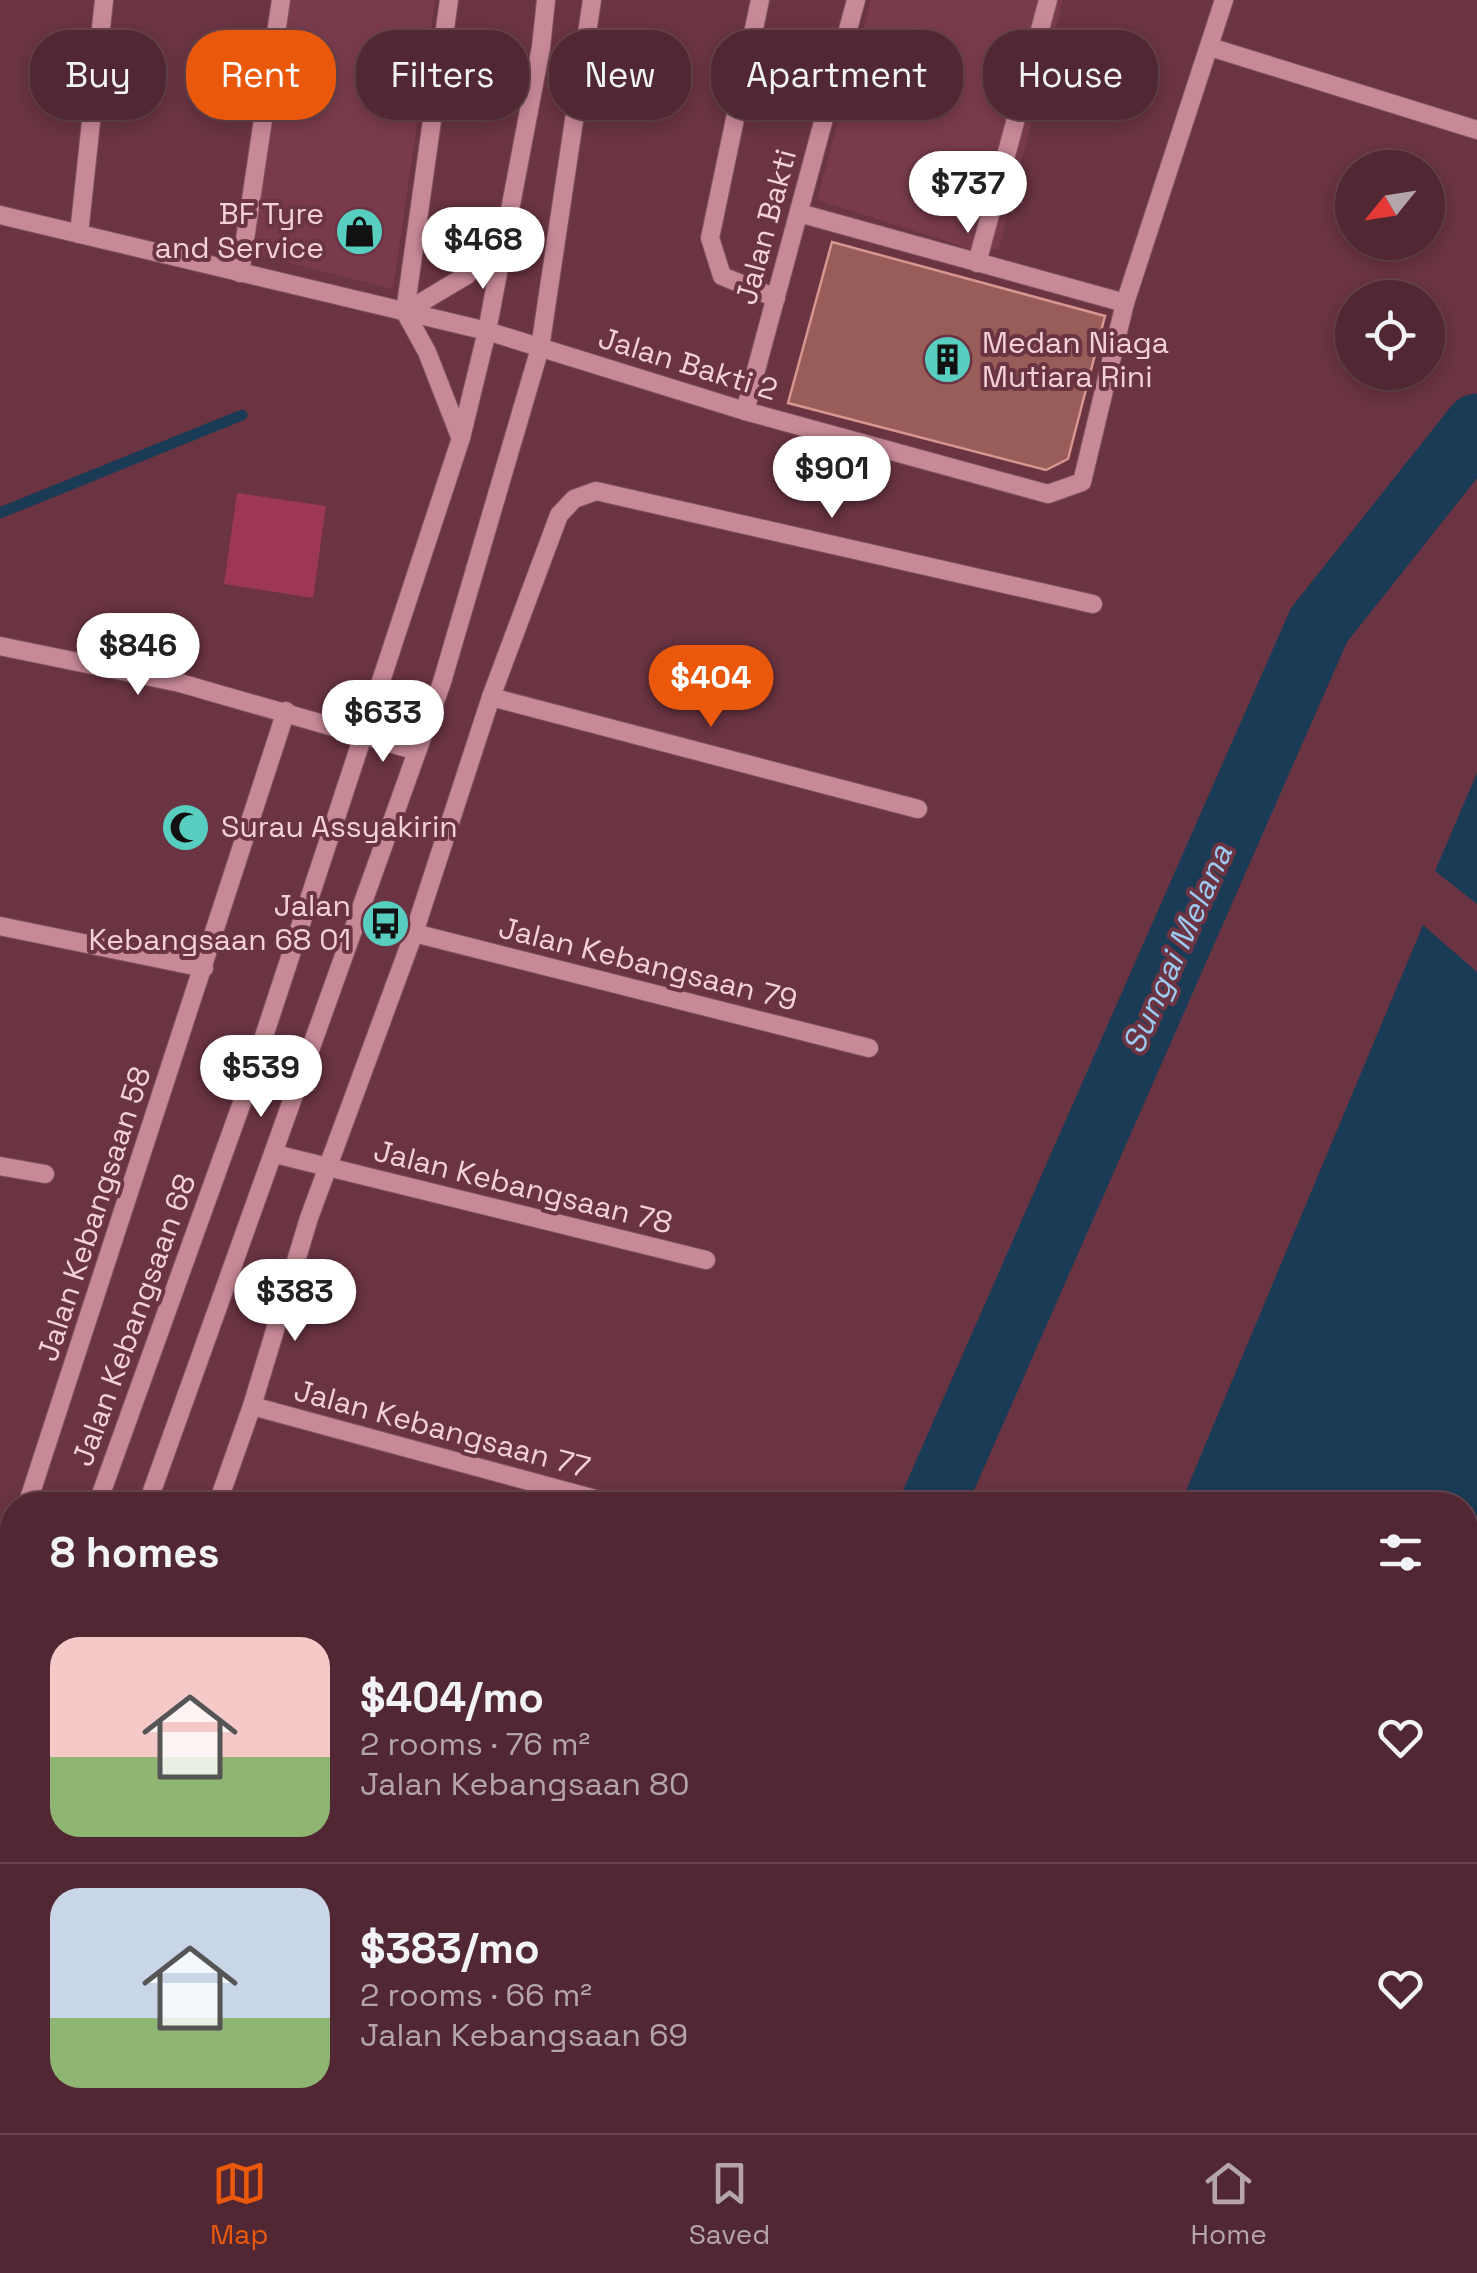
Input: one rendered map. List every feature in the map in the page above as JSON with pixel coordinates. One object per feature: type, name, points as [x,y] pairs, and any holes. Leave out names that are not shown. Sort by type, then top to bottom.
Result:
[{"type":"street","points":[[79,234],[104,0]]},
{"type":"street","points":[[240,273],[280,0]]},
{"type":"street","points":[[449,0],[405,312],[442,385],[460,438]]},
{"type":"street","name":"Jalan Kebangsaan 68","points":[[101,1492],[244,1097],[460,438],[487,331],[541,47],[546,0]]},
{"type":"street","points":[[152,1492],[442,682],[540,348],[592,0]]},
{"type":"street","points":[[760,0],[710,238],[722,276],[776,298]]},
{"type":"street","name":"Jalan Bakti","points":[[746,411],[856,0]]},
{"type":"street","points":[[977,263],[1048,0]]},
{"type":"street","name":"Jalan Bakti 2","points":[[0,215],[487,331],[746,411],[1048,494],[1082,482],[1125,303],[1224,0]]},
{"type":"street","points":[[1210,47],[1477,130]]},
{"type":"street","points":[[798,214],[1125,303]]},
{"type":"street","points":[[405,312],[467,275],[507,215]]},
{"type":"street","points":[[221,1492],[328,1167],[414,933],[491,697],[559,515],[574,499],[596,492],[1093,604]]},
{"type":"street","points":[[0,646],[180,683],[417,751]]},
{"type":"street","points":[[491,697],[918,809]]},
{"type":"street","name":"Jalan Kebangsaan 58","points":[[30,1492],[286,711]]},
{"type":"street","points":[[0,926],[204,968]]},
{"type":"street","name":"Jalan Kebangsaan 79","points":[[414,933],[869,1048]]},
{"type":"street","name":"Jalan Kebangsaan 78","points":[[274,1154],[706,1260]]},
{"type":"street","points":[[0,1166],[45,1174]]},
{"type":"street","name":"Jalan Kebangsaan 77","points":[[252,1406],[570,1492]]},
{"type":"shaded area","points":[[271,0],[435,0],[431,30],[356,30],[356,120],[418,120],[393,289],[233,249],[253,120],[336,120],[336,30],[266,30]]},
{"type":"shaded area","points":[[871,0],[1063,0],[1055,30],[983,30],[983,120],[1032,120],[999,249],[971,249],[817,200],[839,120],[963,120],[963,30],[863,30]]},
{"type":"shaded area","points":[[237,493],[326,506],[313,598],[224,584]]},
{"type":"water","points":[[1477,773],[1477,904],[1435,871]]},
{"type":"water","points":[[1423,925],[1477,972],[1477,1492],[1185,1492]]},
{"type":"building","name":"Medan Niaga Mutiara Rini","points":[[832,242],[1105,316],[1068,459],[1046,470],[788,403]]},
{"type":"waterway","points":[[0,513],[242,415]]},
{"type":"waterway","name":"Sungai Melana","points":[[938,1492],[1319,625],[1477,426]]},
{"type":"place","name":"BF Tyre and Service","points":[[359,231]]},
{"type":"place","name":"Medan Niaga Mutiara Rini","points":[[947,360]]},
{"type":"place","name":"Surau Assyakirin","points":[[186,827]]},
{"type":"place","name":"Jalan Kebangsaan 68 01","points":[[386,923]]}]
